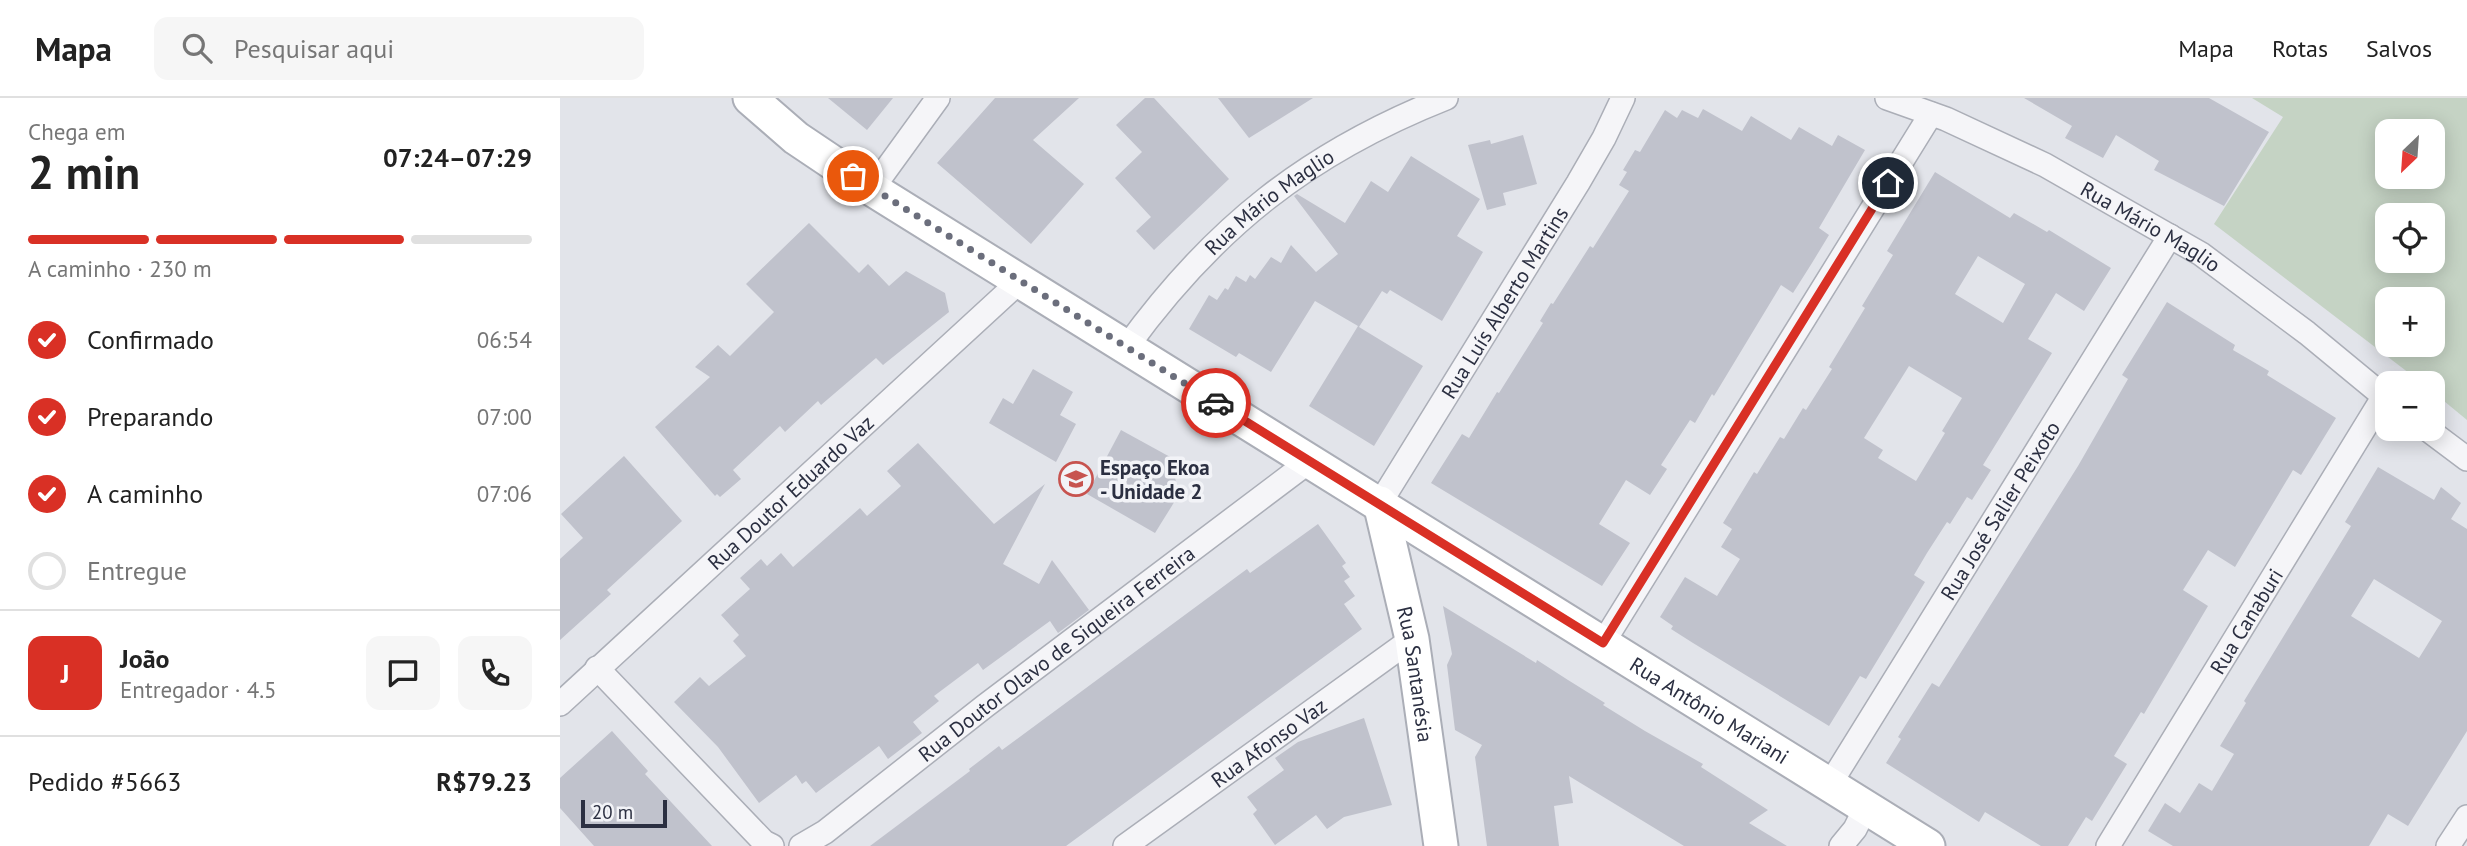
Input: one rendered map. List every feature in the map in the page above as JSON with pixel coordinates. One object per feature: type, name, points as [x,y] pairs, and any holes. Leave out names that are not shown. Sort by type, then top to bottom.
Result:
[{"type":"main road","name":"Rua Antônio Mariani","points":[[750,98],[796,138],[872,189],[1928,846]]},
{"type":"main road","name":"Rua Santanésia","points":[[1380,503],[1412,639],[1441,846]]},
{"type":"street","points":[[872,189],[938,98]]},
{"type":"street","name":"Rua Mário Maglio","points":[[1126,348],[1154,309],[1189,269],[1227,231],[1285,183],[1336,150],[1405,114],[1446,98]]},
{"type":"street","name":"Rua Luís Alberto Martins","points":[[1380,503],[1591,161],[1623,98]]},
{"type":"street","name":"Rua Mário Maglio","points":[[1887,98],[1931,114],[2045,165],[2201,254],[2307,332],[2375,388]]},
{"type":"street","points":[[1603,643],[1931,114]]},
{"type":"street","name":"Rua José Salier Peixoto","points":[[1830,784],[2170,236]]},
{"type":"street","name":"Rua Doutor Eduardo Vaz","points":[[560,704],[1020,281]]},
{"type":"street","name":"Rua Canaburi","points":[[2108,846],[2375,415]]},
{"type":"street","points":[[2443,441],[2467,459]]},
{"type":"street","name":"Rua Doutor Olavo de Siqueira Ferreira","points":[[802,846],[825,832],[985,706],[1311,460]]},
{"type":"street","name":"Rua Afonso Vaz","points":[[1125,846],[1412,639]]},
{"type":"street","points":[[597,668],[764,842],[772,846]]},
{"type":"street","points":[[1841,846],[1855,829],[1866,807]]},
{"type":"street","points":[[2448,846],[2467,817]]},
{"type":"green space","points":[[2252,98],[2467,98],[2467,420],[2445,402],[2445,371],[2406,371],[2388,357],[2445,357],[2445,287],[2375,287],[2375,347],[2214,224],[2283,117]]},
{"type":"building","points":[[828,98],[893,98],[867,130]]},
{"type":"building","points":[[995,98],[1079,98],[1033,140],[1084,184],[1031,244],[937,163]]},
{"type":"building","points":[[1145,98],[1154,98],[1229,179],[1154,250],[1136,231],[1151,217],[1115,178],[1142,152],[1116,125]]},
{"type":"building","points":[[1218,98],[1313,98],[1249,138]]},
{"type":"building","points":[[2024,98],[2209,98],[2269,132],[2224,206],[2154,170],[2159,161],[2116,135],[2103,158],[2065,138],[2072,126]]},
{"type":"building","points":[[1703,109],[1742,131],[1751,116],[1791,140],[1799,127],[1832,146],[1838,135],[1865,150],[1819,228],[1829,235],[1812,263],[1793,293],[1781,285],[1714,396],[1712,394],[1695,423],[1690,420],[1661,465],[1667,469],[1650,495],[1626,480],[1599,524],[1630,543],[1602,586],[1431,483],[1462,434],[1469,438],[1543,323],[1540,321],[1551,303],[1553,304],[1590,246],[1593,248],[1629,191],[1619,185],[1627,172],[1623,170],[1635,150],[1640,152],[1665,110],[1677,118],[1682,110],[1698,118]]},
{"type":"building","points":[[1523,135],[1537,184],[1503,193],[1506,205],[1487,210],[1468,145],[1490,140],[1491,144]]},
{"type":"building","points":[[1411,156],[1480,199],[1457,236],[1483,252],[1442,321],[1390,290],[1387,294],[1382,291],[1359,327],[1423,366],[1374,446],[1309,406],[1358,326],[1315,301],[1271,372],[1239,353],[1236,357],[1189,329],[1209,295],[1217,300],[1225,288],[1228,290],[1236,276],[1246,282],[1250,275],[1255,279],[1271,257],[1281,263],[1291,245],[1316,272],[1338,254],[1294,196],[1297,194],[1345,223],[1371,181],[1388,192]]},
{"type":"building","points":[[1935,172],[2010,218],[2014,213],[2047,232],[2049,230],[2111,268],[2084,311],[2056,293],[2028,339],[2052,353],[1983,465],[1991,470],[1972,500],[1967,497],[1927,553],[1914,575],[1925,582],[1866,679],[1860,676],[1829,726],[1671,629],[1673,626],[1660,617],[1685,577],[1717,596],[1740,559],[1721,547],[1732,529],[1723,523],[1754,472],[1757,474],[1780,437],[1784,439],[1803,408],[1806,410],[1832,369],[1829,367],[1893,255],[1887,251]],"holes":[[[1978,256],[2025,284],[2003,323],[1955,294]],[[1909,366],[1962,398],[1916,481],[1878,458],[1883,450],[1864,438]]]},
{"type":"building","points":[[809,223],[859,273],[868,264],[889,286],[906,271],[945,293],[949,312],[883,365],[876,358],[821,405],[818,401],[785,432],[780,426],[733,470],[741,479],[720,497],[717,494],[715,496],[655,427],[710,377],[695,367],[718,345],[730,356],[774,312],[746,284]]},
{"type":"building","points":[[2167,302],[2235,345],[2233,350],[2269,371],[2267,375],[2336,418],[2301,475],[2293,470],[2235,567],[2208,550],[2183,590],[2208,606],[2144,714],[2141,712],[2114,756],[2127,764],[2092,821],[2086,817],[2068,846],[2041,846],[1985,812],[1979,822],[1886,763],[1901,739],[1898,737],[1932,683],[1939,687],[2078,466],[2128,379],[2122,375]]},
{"type":"building","points":[[1033,369],[1073,392],[1060,415],[1076,424],[1056,462],[989,423],[1003,398],[1013,404]]},
{"type":"building","points":[[1121,430],[1172,458],[1178,496],[1155,533],[1087,494]]},
{"type":"building","points":[[918,443],[994,524],[1045,484],[1003,564],[1039,584],[1052,560],[1089,610],[1058,633],[1050,621],[983,670],[978,663],[934,696],[939,701],[913,722],[922,733],[888,759],[879,746],[816,793],[806,781],[802,784],[796,775],[759,803],[718,747],[674,702],[700,677],[709,686],[746,656],[733,641],[739,635],[721,615],[750,589],[740,578],[761,559],[767,566],[781,553],[793,567],[860,508],[867,516],[901,486],[887,471]]},
{"type":"building","points":[[624,456],[682,521],[607,590],[611,594],[560,640],[560,559],[583,538],[561,514]]},
{"type":"building","points":[[2378,467],[2434,500],[2441,487],[2461,503],[2451,519],[2467,529],[2467,731],[2408,826],[2388,814],[2369,846],[2173,846],[2148,831],[2165,803],[2180,813],[2199,783],[2212,791],[2234,754],[2220,746],[2246,703],[2244,701],[2351,526],[2345,522]],"holes":[[[2374,579],[2442,621],[2419,658],[2351,616]]]},
{"type":"building","points":[[1318,524],[1346,563],[1342,566],[1350,577],[1344,581],[1355,596],[1344,604],[1362,629],[1066,846],[870,846],[999,746],[1002,750],[1247,569],[1250,573]]},
{"type":"building","points":[[1443,606],[1536,663],[1537,660],[1605,703],[1603,705],[1703,764],[1701,767],[1768,810],[1749,823],[1787,846],[1684,846],[1569,776],[1573,803],[1554,806],[1559,846],[1487,846],[1475,757],[1482,745],[1455,730],[1447,665],[1452,654]]},
{"type":"building","points":[[1364,718],[1392,805],[1344,817],[1327,829],[1316,815],[1275,845],[1253,814],[1257,810],[1247,797],[1284,770],[1275,758],[1298,742]]},
{"type":"building","points":[[612,731],[648,771],[645,774],[712,846],[594,846],[560,808],[560,778]]},
{"type":"way so far","points":[[853,176],[1216,403]]},
{"type":"place","name":"Espaço Ekoa - Unidade 2","points":[[1076,479]]},
{"type":"route","points":[[1216,403],[1603,643],[1888,183]]}]
